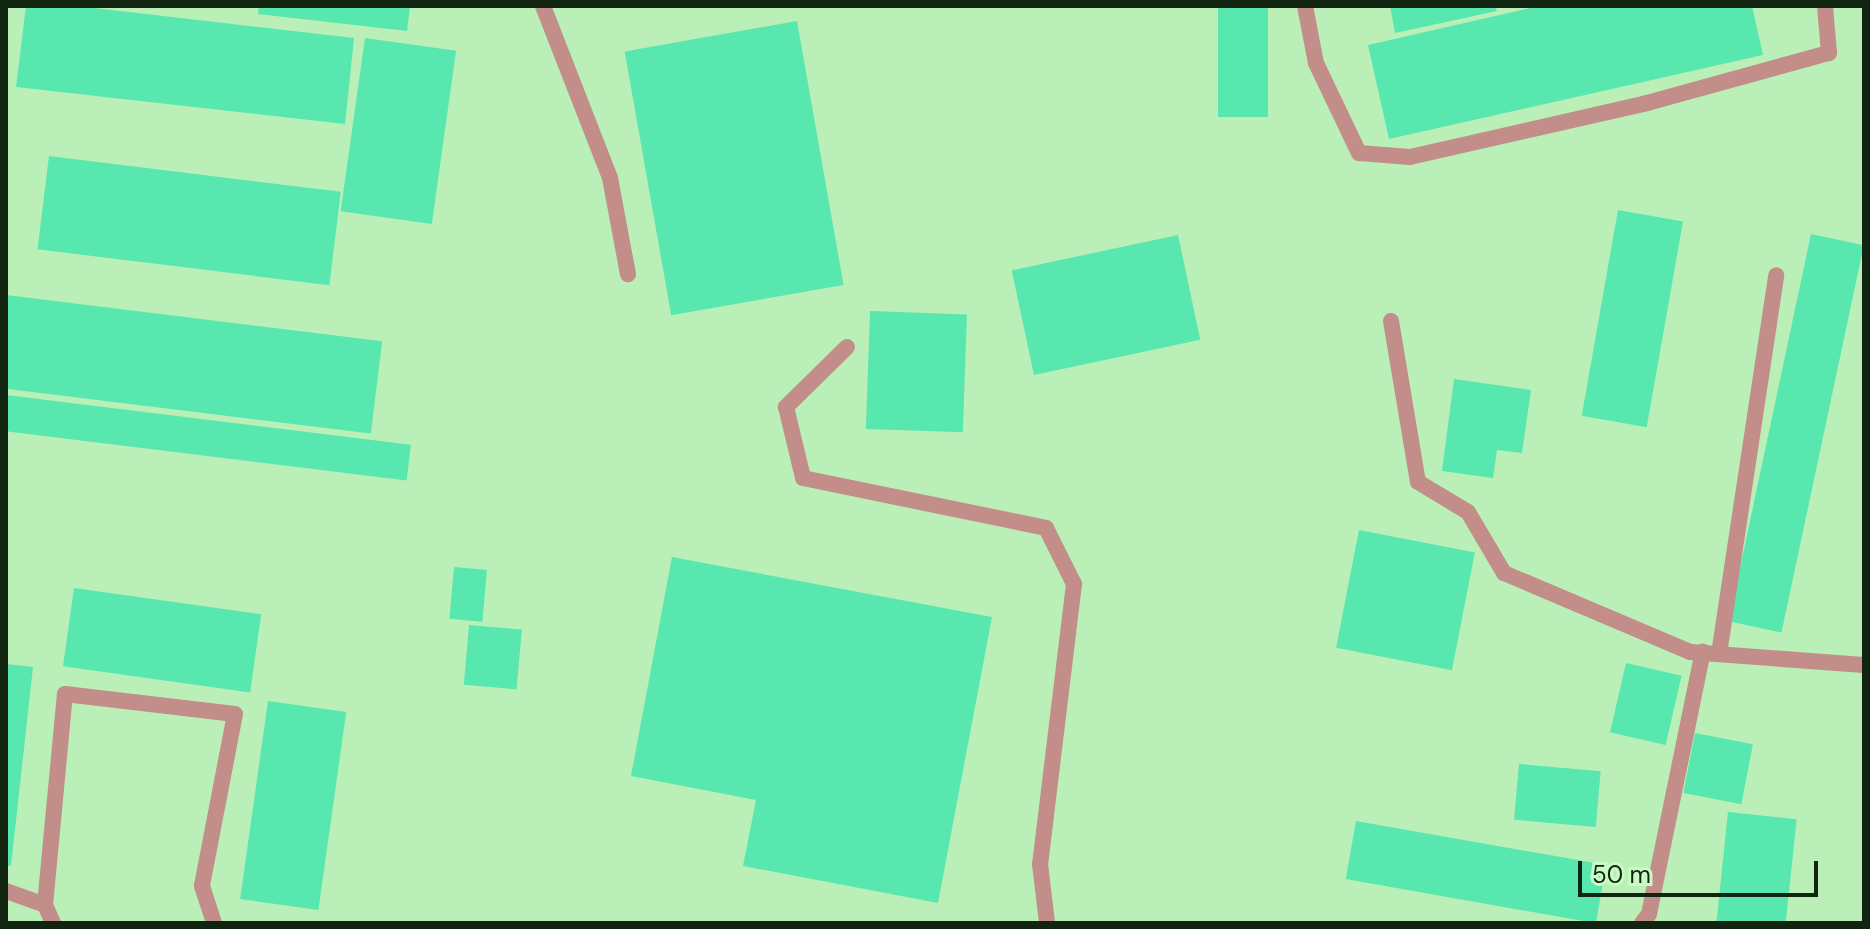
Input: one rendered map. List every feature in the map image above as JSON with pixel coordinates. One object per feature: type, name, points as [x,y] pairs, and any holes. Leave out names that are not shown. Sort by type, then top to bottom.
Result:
[{"type":"lane","points":[[543,6],[610,178],[628,274]]},
{"type":"lane","points":[[1305,6],[1316,63],[1359,153],[1410,157],[1647,103],[1829,53],[1825,6]]},
{"type":"lane","points":[[1642,923],[1649,914],[1711,653],[1776,275]]},
{"type":"lane","points":[[1391,321],[1418,482],[1468,512],[1504,573],[1690,652],[1864,665]]},
{"type":"lane","points":[[847,347],[786,407],[803,478],[1046,528],[1074,584],[1040,864],[1047,923]]},
{"type":"lane","points":[[53,923],[45,905],[65,694],[235,714],[202,886],[214,923]]},
{"type":"lane","points":[[6,891],[45,905]]},
{"type":"building","points":[[26,6],[77,6],[354,38],[345,124],[16,87]]},
{"type":"building","points":[[259,6],[410,6],[407,31],[258,14]]},
{"type":"building","points":[[1218,6],[1268,6],[1268,117],[1218,117]]},
{"type":"building","points":[[1390,6],[1495,6],[1497,11],[1395,33]]},
{"type":"building","points":[[1539,6],[1752,6],[1763,55],[1389,139],[1368,45]]},
{"type":"building","points":[[797,21],[844,285],[671,315],[625,51]]},
{"type":"building","points":[[365,38],[456,51],[432,224],[341,211]]},
{"type":"building","points":[[49,156],[341,192],[329,285],[38,249]]},
{"type":"building","points":[[1618,210],[1683,221],[1647,427],[1582,416]]},
{"type":"building","points":[[1811,234],[1864,245],[1781,633],[1729,621]]},
{"type":"building","points":[[1178,235],[1200,340],[1034,375],[1012,270]]},
{"type":"building","points":[[6,295],[382,341],[371,433],[6,389]]},
{"type":"building","points":[[870,311],[967,314],[963,432],[866,429]]},
{"type":"building","points":[[1454,379],[1531,390],[1522,453],[1497,450],[1493,478],[1442,471]]},
{"type":"building","points":[[6,395],[411,445],[407,480],[6,431]]},
{"type":"building","points":[[1359,530],[1475,553],[1452,670],[1336,648]]},
{"type":"building","points":[[672,557],[992,617],[938,903],[743,866],[756,800],[631,776]]},
{"type":"building","points":[[454,567],[487,570],[482,622],[449,619]]},
{"type":"building","points":[[74,588],[261,614],[250,693],[63,666]]},
{"type":"building","points":[[469,625],[522,630],[517,689],[464,685]]},
{"type":"building","points":[[1626,663],[1682,676],[1666,745],[1610,732]]},
{"type":"building","points":[[6,664],[33,667],[11,866],[6,866]]},
{"type":"building","points":[[268,701],[346,712],[318,910],[240,899]]},
{"type":"building","points":[[1695,733],[1753,744],[1741,804],[1683,793]]},
{"type":"building","points":[[1519,764],[1601,771],[1596,827],[1514,820]]},
{"type":"building","points":[[1728,812],[1797,819],[1786,923],[1716,923]]},
{"type":"building","points":[[1356,821],[1606,865],[1596,923],[1346,879]]}]
